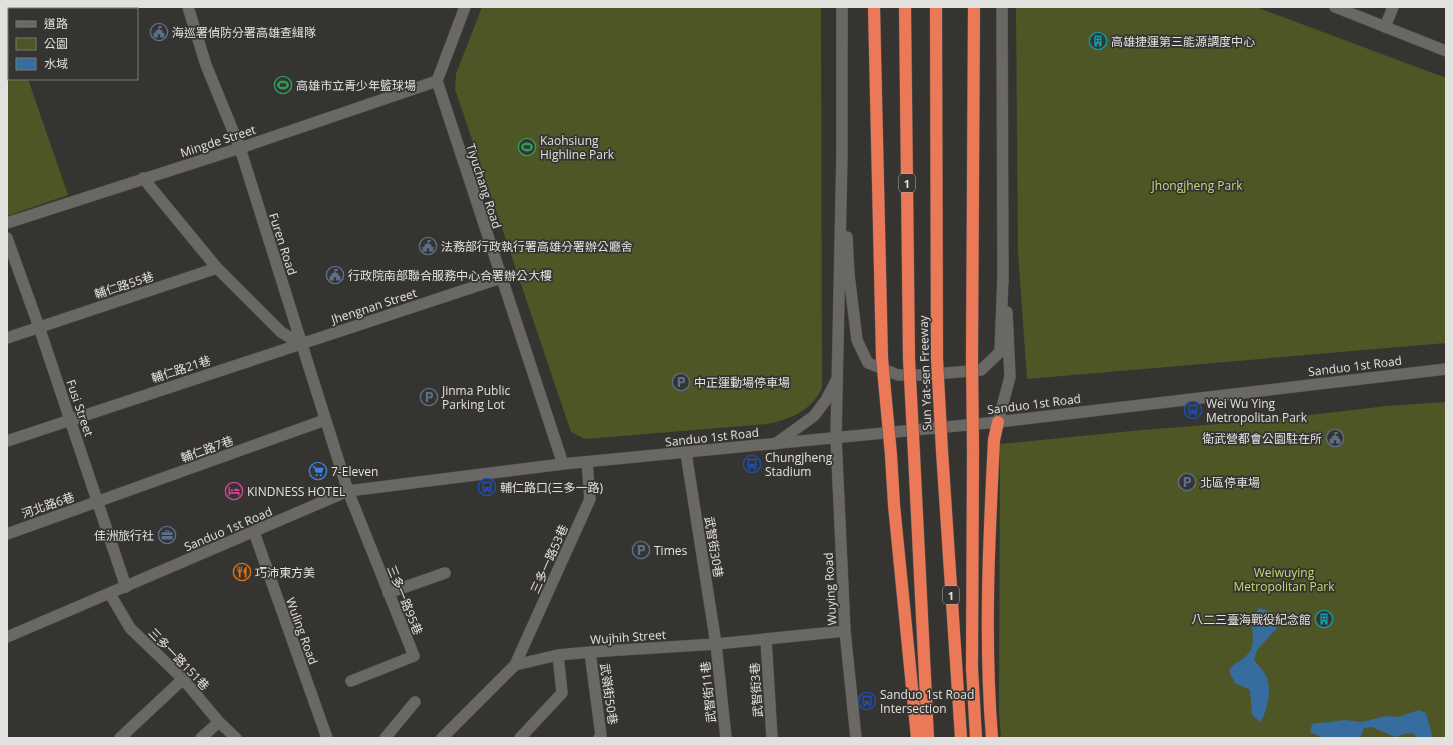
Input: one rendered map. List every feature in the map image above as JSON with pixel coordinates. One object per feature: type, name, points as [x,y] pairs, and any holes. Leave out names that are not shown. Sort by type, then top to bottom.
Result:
[{"type":"highway","points":[[874,7],[882,358],[894,505],[917,738]]},
{"type":"highway","name":"Sun Yat-sen Freeway","points":[[905,7],[909,359],[928,738]]},
{"type":"highway","name":"Sun Yat-sen Freeway","points":[[936,7],[938,359],[942,451],[961,738]]},
{"type":"highway","points":[[974,7],[972,668],[976,738]]},
{"type":"highway","points":[[992,738],[989,654],[990,584],[994,440],[998,422]]},
{"type":"street","name":"Furen Road","points":[[188,7],[206,65],[240,148],[348,491]]},
{"type":"street","points":[[437,81],[465,7]]},
{"type":"street","points":[[842,7],[842,152],[849,274],[857,340],[868,363],[898,375],[923,376],[981,370],[1000,352],[1003,277],[1002,7]]},
{"type":"street","points":[[1335,7],[1446,51]]},
{"type":"street","points":[[1385,27],[1393,7]]},
{"type":"street","name":"Mingde Street","points":[[7,223],[240,148],[437,81]]},
{"type":"street","name":"Tiyuchang Road","points":[[437,81],[563,464]]},
{"type":"street","name":"Wuying Road","points":[[842,152],[836,438],[845,631],[856,738]]},
{"type":"street","points":[[143,178],[217,268],[281,332],[301,344]]},
{"type":"street","name":"Fusi Street","points":[[7,238],[39,327],[126,587]]},
{"type":"street","name":"輔仁路55巷","points":[[7,338],[217,268]]},
{"type":"street","points":[[998,422],[1010,377],[1009,331],[1003,277]]},
{"type":"street","name":"Jhengnan Street","points":[[301,344],[501,278]]},
{"type":"street","name":"輔仁路21巷","points":[[7,441],[301,344]]},
{"type":"street","name":"Sanduo 1st Road","points":[[7,637],[348,491],[563,464],[998,422],[1446,369]]},
{"type":"street","points":[[775,444],[814,416],[826,400],[837,379]]},
{"type":"street","name":"輔仁路7巷","points":[[98,502],[325,420]]},
{"type":"street","name":"武智街30巷","points":[[686,453],[716,644]]},
{"type":"street","name":"三多一路53巷","points":[[516,665],[590,499],[587,462]]},
{"type":"street","name":"三多一路95巷","points":[[348,491],[414,656],[351,681]]},
{"type":"street","name":"河北路6巷","points":[[7,534],[98,502]]},
{"type":"street","name":"Wuling Road","points":[[254,532],[327,738]]},
{"type":"street","points":[[388,593],[444,573]]},
{"type":"street","name":"三多一路151巷","points":[[110,594],[130,628],[183,679],[219,722],[236,738]]},
{"type":"street","name":"Wujhih Street","points":[[516,665],[558,655],[716,644],[845,631]]},
{"type":"street","name":"武智街3巷","points":[[766,639],[772,738]]},
{"type":"street","name":"武智街11巷","points":[[716,644],[726,738]]},
{"type":"street","name":"武嶺街50巷","points":[[590,652],[601,736],[599,738]]},
{"type":"street","points":[[520,738],[562,693],[558,655]]},
{"type":"street","points":[[442,738],[516,665]]},
{"type":"street","points":[[120,738],[183,679]]},
{"type":"street","points":[[385,738],[415,702]]},
{"type":"street","points":[[201,738],[219,722]]},
{"type":"green space","points":[[482,7],[821,7],[822,388],[812,403],[806,408],[784,420],[767,424],[585,439],[571,432],[455,89],[456,74]]},
{"type":"green space","name":"Jhongjheng Park","points":[[1016,7],[1256,7],[1446,78],[1446,343],[1027,379],[1018,253]]},
{"type":"green space","points":[[7,17],[8,80],[28,80],[68,195],[7,216]]},
{"type":"green space","name":"Weiwuying Metropolitan Park","points":[[1446,402],[1446,738],[1001,738],[999,713],[1000,444],[1142,430],[1258,421],[1387,406]]},
{"type":"water","points":[[1259,608],[1272,612],[1277,628],[1257,650],[1254,660],[1265,673],[1269,689],[1268,700],[1261,722],[1252,715],[1250,690],[1235,683],[1229,671],[1233,665],[1249,653],[1251,649],[1253,634],[1251,619]]},
{"type":"water","points":[[1419,710],[1426,713],[1433,738],[1416,738],[1414,734],[1408,733],[1395,737],[1372,727],[1364,728],[1360,738],[1323,738],[1310,732],[1312,724],[1345,720],[1361,722],[1387,716],[1398,717]]},
{"type":"place","name":"海巡署偵防分署高雄查緝隊","points":[[159,32]]},
{"type":"place","name":"高雄捷運第三能源調度中心","points":[[1098,41]]},
{"type":"place","name":"高雄市立青少年籃球場","points":[[283,85]]},
{"type":"place","name":"Kaohsiung Highline Park","points":[[527,147]]},
{"type":"place","name":"法務部行政執行署高雄分署辦公廳舍","points":[[428,246]]},
{"type":"place","name":"行政院南部聯合服務中心合署辦公大樓","points":[[335,275]]},
{"type":"place","name":"中正運動場停車場","points":[[681,382]]},
{"type":"place","name":"Jinma Public Parking Lot","points":[[429,397]]},
{"type":"place","name":"Wei Wu Ying Metropolitan Park","points":[[1193,410]]},
{"type":"place","name":"衛武營都會公園駐在所","points":[[1335,438]]},
{"type":"place","name":"Chungjheng Stadium","points":[[752,464]]},
{"type":"place","name":"7-Eleven","points":[[318,471]]},
{"type":"place","name":"北區停車場","points":[[1187,482]]},
{"type":"place","name":"輔仁路口(三多一路)","points":[[487,487]]},
{"type":"place","name":"KINDNESS HOTEL","points":[[234,491]]},
{"type":"place","name":"佳洲旅行社","points":[[167,535]]},
{"type":"place","name":"Times","points":[[641,550]]},
{"type":"place","name":"巧沛東方美","points":[[242,572]]},
{"type":"place","name":"八二三臺海戰役紀念館","points":[[1324,619]]},
{"type":"place","name":"Sanduo 1st Road Intersection","points":[[867,701]]}]
